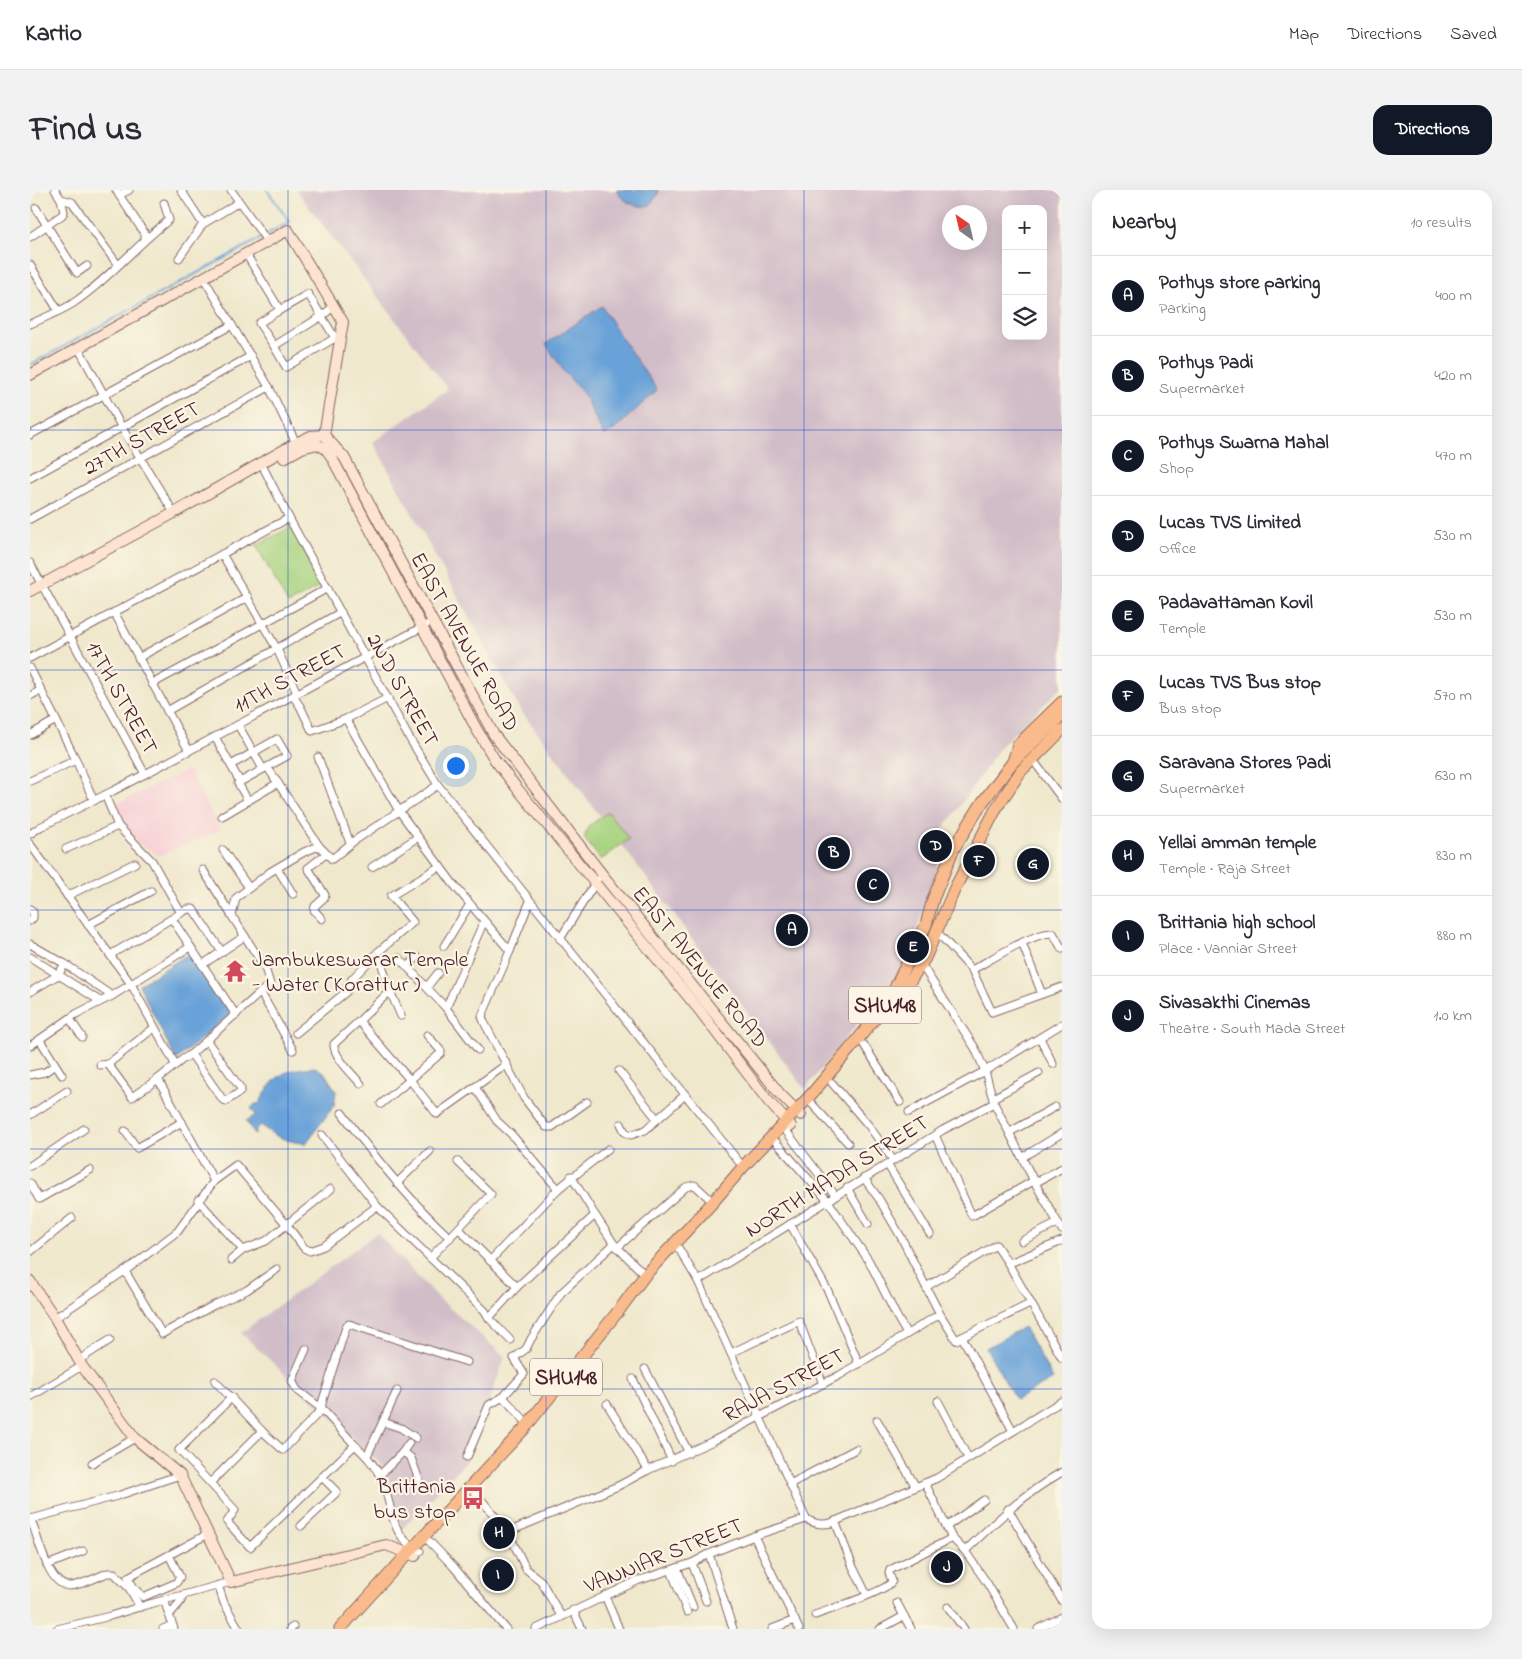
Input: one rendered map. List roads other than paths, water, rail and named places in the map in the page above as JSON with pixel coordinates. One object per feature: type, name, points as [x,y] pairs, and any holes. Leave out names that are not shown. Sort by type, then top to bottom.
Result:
[{"type":"main road","points":[[30,375],[288,230],[343,322],[324,434]]},
{"type":"main road","name":"EAST AVENUE ROAD","points":[[30,592],[43,587],[263,466],[296,443],[311,436],[324,434],[334,445],[422,627],[477,730],[496,760],[528,803],[700,1010],[788,1126]]},
{"type":"main road","name":"EAST AVENUE ROAD","points":[[30,597],[43,587],[174,513],[263,466],[302,448],[317,444],[326,449],[342,464],[433,621],[494,736],[601,873],[780,1094],[799,1112]]},
{"type":"main road","points":[[1012,763],[1018,745],[1062,702]]},
{"type":"main road","name":"SHU148","points":[[799,1112],[812,1104],[832,1083],[894,1006],[921,964],[937,932],[955,888],[997,807],[1030,765],[1035,749],[1062,715]]},
{"type":"main road","name":"SHU148","points":[[350,1629],[414,1552],[528,1424],[645,1275],[719,1207],[776,1142],[888,1002],[926,925],[933,899],[954,848],[982,803],[1012,763],[1062,730]]},
{"type":"main road","points":[[1030,765],[1062,740]]},
{"type":"main road","name":"SHU148","points":[[340,1629],[414,1552],[429,1541],[530,1434],[626,1314],[676,1246],[743,1167],[788,1126]]},
{"type":"main road","points":[[30,1281],[55,1318],[80,1363],[135,1438],[180,1475],[231,1582],[386,1545],[414,1552]]},
{"type":"street","points":[[30,237],[64,212],[61,199],[55,190]]},
{"type":"street","points":[[129,190],[118,192],[145,234],[145,239]]},
{"type":"street","points":[[193,190],[183,192],[203,224]]},
{"type":"street","points":[[230,190],[267,241]]},
{"type":"street","points":[[61,199],[72,202],[118,266]]},
{"type":"street","points":[[179,258],[203,224],[239,202]]},
{"type":"street","points":[[30,324],[79,298],[103,280],[145,239],[169,220],[164,203]]},
{"type":"street","points":[[36,208],[77,273],[87,266]]},
{"type":"street","points":[[246,254],[280,310]]},
{"type":"street","points":[[30,265],[58,310]]},
{"type":"street","points":[[203,277],[269,386],[296,443]]},
{"type":"street","points":[[308,294],[335,338],[286,367],[259,323],[280,310],[308,294]]},
{"type":"street","points":[[274,346],[333,307]]},
{"type":"street","points":[[30,435],[232,325]]},
{"type":"street","points":[[79,348],[122,428],[174,513]]},
{"type":"street","points":[[30,478],[251,356]]},
{"type":"street","name":"27TH STREET","points":[[30,518],[269,386]]},
{"type":"street","name":"2ND STREET","points":[[263,466],[289,518],[438,786],[684,1096],[743,1167]]},
{"type":"street","points":[[30,658],[289,518]]},
{"type":"street","points":[[222,554],[277,649],[312,731],[346,719],[388,698]]},
{"type":"street","name":"17TH STREET","points":[[30,563],[145,774]]},
{"type":"street","points":[[152,684],[328,588]]},
{"type":"street","points":[[138,658],[248,597]]},
{"type":"street","points":[[114,612],[189,751]]},
{"type":"street","points":[[167,712],[342,612]]},
{"type":"street","name":"11TH STREET","points":[[30,834],[40,827],[189,751],[433,621]]},
{"type":"street","points":[[30,668],[94,800]]},
{"type":"street","points":[[30,696],[42,690]]},
{"type":"street","points":[[346,719],[399,811],[470,904],[510,951]]},
{"type":"street","points":[[30,735],[56,720]]},
{"type":"street","points":[[238,725],[254,752],[278,783],[318,846],[332,859],[350,843],[438,786]]},
{"type":"street","points":[[215,737],[230,765],[240,782],[267,770],[287,757],[278,740],[230,765]]},
{"type":"street","points":[[318,757],[350,843]]},
{"type":"street","points":[[30,780],[76,760]]},
{"type":"street","points":[[1030,765],[1062,799]]},
{"type":"street","points":[[238,783],[248,801]]},
{"type":"street","points":[[222,816],[278,783]]},
{"type":"street","points":[[105,795],[118,826],[152,861],[181,913]]},
{"type":"street","points":[[66,849],[118,826]]},
{"type":"street","points":[[372,867],[418,837]]},
{"type":"street","points":[[30,844],[131,984],[175,1064]]},
{"type":"street","points":[[232,916],[236,898],[277,868],[318,846]]},
{"type":"street","points":[[223,850],[249,888]]},
{"type":"street","points":[[322,919],[314,908],[324,898],[325,894],[308,868],[326,854]]},
{"type":"street","points":[[67,896],[135,863]]},
{"type":"street","points":[[296,1033],[346,992],[352,979],[378,952],[413,922],[391,896],[440,866]]},
{"type":"street","points":[[277,868],[293,894]]},
{"type":"street","points":[[108,1064],[132,1097],[207,1041],[270,984],[265,968],[203,870]]},
{"type":"street","points":[[560,939],[601,873]]},
{"type":"street","points":[[88,925],[151,891]]},
{"type":"street","points":[[530,901],[482,1016],[524,1098],[546,1127],[552,1126],[587,1102]]},
{"type":"street","points":[[444,946],[470,904]]},
{"type":"street","points":[[30,909],[33,912],[33,918],[30,922]]},
{"type":"street","points":[[110,955],[188,909],[193,909],[222,952]]},
{"type":"street","points":[[172,920],[236,1015]]},
{"type":"street","points":[[446,1008],[484,921]]},
{"type":"street","points":[[937,932],[972,970],[992,1012],[1062,987]]},
{"type":"street","points":[[972,970],[1047,932],[1054,933],[1062,949]]},
{"type":"street","points":[[202,965],[245,936]]},
{"type":"street","points":[[1022,943],[1042,994]]},
{"type":"street","points":[[30,944],[112,996]]},
{"type":"street","points":[[30,1046],[70,1019],[112,996],[190,947]]},
{"type":"street","points":[[378,952],[390,991],[401,1016]]},
{"type":"street","points":[[30,957],[100,1001]]},
{"type":"street","points":[[408,967],[417,957]]},
{"type":"street","points":[[399,958],[446,1008],[478,1050]]},
{"type":"street","points":[[30,992],[58,975],[64,964]]},
{"type":"street","points":[[921,964],[975,1048],[994,1100],[1060,1227],[1022,1241]]},
{"type":"street","points":[[426,987],[438,972]]},
{"type":"street","points":[[361,1084],[337,1056],[333,1048],[334,1044],[390,991]]},
{"type":"street","points":[[260,993],[293,1050]]},
{"type":"street","points":[[70,1019],[82,1037]]},
{"type":"street","points":[[359,1021],[437,1114],[507,1064]]},
{"type":"street","points":[[909,1112],[985,1071],[1062,1024]]},
{"type":"street","points":[[100,1065],[108,1064],[154,1028]]},
{"type":"street","points":[[381,1104],[441,1053],[427,1035]]},
{"type":"street","points":[[1040,1038],[1053,1064]]},
{"type":"street","points":[[40,1040],[62,1075]]},
{"type":"street","points":[[191,1054],[223,1100],[226,1101],[240,1092],[241,1089],[207,1041]]},
{"type":"street","points":[[864,1045],[900,1102]]},
{"type":"street","points":[[30,1075],[45,1072],[56,1065]]},
{"type":"street","points":[[618,1071],[657,1119]]},
{"type":"street","name":"NORTH MADA STREET","points":[[698,1281],[847,1188],[1038,1073]]},
{"type":"street","points":[[158,1079],[214,1181]]},
{"type":"street","points":[[832,1083],[869,1126],[930,1234]]},
{"type":"street","points":[[475,1087],[497,1121],[511,1134],[558,1189]]},
{"type":"street","points":[[30,1115],[67,1091]]},
{"type":"street","points":[[620,1124],[625,1132],[631,1135],[645,1130],[684,1096]]},
{"type":"street","points":[[812,1104],[848,1143]]},
{"type":"street","points":[[1010,1132],[1055,1107]]},
{"type":"street","points":[[342,1112],[371,1153],[421,1211],[450,1238]]},
{"type":"street","points":[[125,1131],[137,1148],[182,1122]]},
{"type":"street","points":[[788,1126],[836,1195]]},
{"type":"street","points":[[30,1166],[84,1129]]},
{"type":"street","points":[[1023,1157],[1062,1134]]},
{"type":"street","points":[[322,1135],[377,1206],[486,1311],[489,1318],[510,1340]]},
{"type":"street","points":[[935,1135],[972,1216],[1062,1168]]},
{"type":"street","points":[[776,1142],[828,1200],[869,1261],[907,1334]]},
{"type":"street","points":[[490,1261],[571,1176],[608,1149]]},
{"type":"street","points":[[397,1183],[430,1150]]},
{"type":"street","points":[[430,1258],[491,1194],[458,1162]]},
{"type":"street","points":[[55,1318],[125,1271],[178,1231],[198,1200],[214,1181],[236,1165],[304,1248],[315,1250],[324,1246],[377,1206]]},
{"type":"street","points":[[30,1183],[39,1199],[90,1170]]},
{"type":"street","points":[[571,1176],[616,1245],[645,1275]]},
{"type":"street","points":[[864,1178],[901,1237],[940,1314],[956,1340],[1030,1304]]},
{"type":"street","points":[[467,1457],[489,1405],[503,1397],[524,1374],[514,1358],[526,1349],[561,1293],[686,1187],[696,1186],[713,1202]]},
{"type":"street","points":[[847,1188],[868,1224]]},
{"type":"street","points":[[231,1260],[243,1250],[266,1241],[331,1189]]},
{"type":"street","points":[[198,1200],[243,1250]]},
{"type":"street","points":[[489,1318],[517,1287],[595,1215]]},
{"type":"street","points":[[30,1252],[72,1218]]},
{"type":"street","points":[[790,1224],[828,1291],[858,1364]]},
{"type":"street","points":[[459,1229],[517,1287]]},
{"type":"street","points":[[1008,1263],[1062,1241]]},
{"type":"street","points":[[926,1287],[996,1245],[1062,1358]]},
{"type":"street","points":[[676,1246],[698,1281],[806,1518],[813,1523],[821,1525],[835,1521],[925,1483],[1062,1401]]},
{"type":"street","points":[[125,1271],[162,1334],[214,1305],[247,1290],[277,1269]]},
{"type":"street","name":"RAJA STREET","points":[[508,1532],[618,1486],[760,1418],[858,1364],[940,1314]]},
{"type":"street","points":[[731,1353],[799,1321],[823,1384]]},
{"type":"street","points":[[215,1381],[262,1431],[283,1450],[322,1408],[346,1327],[349,1324],[467,1362]]},
{"type":"street","points":[[962,1337],[1013,1431]]},
{"type":"street","points":[[30,1397],[110,1340]]},
{"type":"street","points":[[306,1349],[292,1381],[293,1386],[322,1408],[367,1456],[380,1475],[394,1523],[402,1538],[414,1552]]},
{"type":"street","points":[[645,1369],[689,1453]]},
{"type":"street","points":[[632,1379],[672,1461]]},
{"type":"street","points":[[367,1456],[398,1391]]},
{"type":"street","points":[[232,1397],[179,1450],[235,1510],[227,1522],[250,1547],[355,1445]]},
{"type":"street","points":[[503,1397],[528,1424]]},
{"type":"street","points":[[938,1401],[968,1458]]},
{"type":"street","points":[[607,1404],[648,1470]]},
{"type":"street","points":[[878,1420],[916,1487]]},
{"type":"street","points":[[383,1422],[401,1428],[416,1438]]},
{"type":"street","points":[[210,1483],[262,1431]]},
{"type":"street","points":[[92,1462],[135,1438]]},
{"type":"street","points":[[380,1475],[402,1453],[409,1442]]},
{"type":"street","points":[[790,1484],[856,1449]]},
{"type":"street","points":[[402,1453],[408,1454],[411,1458],[418,1480]]},
{"type":"street","points":[[965,1551],[1008,1509],[1043,1482],[1062,1472]]},
{"type":"street","points":[[140,1607],[129,1588],[114,1573],[107,1573],[69,1586],[56,1581],[47,1565],[30,1518],[117,1496],[180,1475]]},
{"type":"street","points":[[301,1526],[337,1492],[322,1476]]},
{"type":"street","points":[[925,1483],[952,1538],[965,1551],[991,1589],[1014,1629]]},
{"type":"street","points":[[476,1492],[508,1532],[526,1570],[541,1581],[561,1616]]},
{"type":"street","points":[[946,1528],[984,1500]]},
{"type":"street","points":[[1008,1509],[1062,1601]]},
{"type":"street","name":"VANNIAR STREET","points":[[536,1629],[637,1581],[692,1563],[708,1554],[806,1518]]},
{"type":"street","points":[[835,1521],[853,1567],[867,1595]]},
{"type":"street","points":[[169,1555],[180,1577],[179,1580],[143,1597],[134,1588],[128,1577],[208,1534]]},
{"type":"street","points":[[754,1536],[799,1629]]},
{"type":"street","points":[[815,1615],[892,1583],[890,1570],[952,1538]]},
{"type":"street","points":[[429,1541],[453,1566],[506,1629]]},
{"type":"street","points":[[47,1565],[83,1551]]},
{"type":"street","points":[[708,1554],[733,1629]]},
{"type":"street","points":[[692,1563],[706,1602]]},
{"type":"street","points":[[674,1569],[690,1609]]},
{"type":"street","points":[[57,1629],[231,1582]]},
{"type":"street","points":[[218,1585],[224,1603],[239,1629]]},
{"type":"street","points":[[169,1615],[181,1601],[183,1595]]},
{"type":"street","points":[[605,1596],[619,1629]]},
{"type":"street","points":[[163,1629],[173,1627],[164,1600]]},
{"type":"street","points":[[897,1604],[911,1629]]},
{"type":"street","points":[[948,1607],[961,1628]]},
{"type":"street","points":[[573,1610],[582,1629]]},
{"type":"street","points":[[880,1629],[904,1616]]},
{"type":"street","points":[[1038,1629],[1062,1617]]},
{"type":"street","points":[[772,1629],[795,1620]]},
{"type":"water","points":[[616,190],[658,190],[658,194],[649,206],[639,206],[626,201]]},
{"type":"water","points":[[602,306],[657,390],[615,429],[604,436],[583,393],[565,373],[546,344]]},
{"type":"water","points":[[193,951],[233,1012],[176,1060],[139,985]]},
{"type":"water","points":[[315,1067],[324,1072],[336,1091],[334,1106],[306,1143],[282,1138],[261,1125],[256,1129],[255,1135],[246,1121],[256,1115],[251,1108],[255,1104],[259,1104],[275,1080],[287,1072]]},
{"type":"water","points":[[1024,1327],[1053,1379],[1016,1400],[986,1348]]},
{"type":"waterway","points":[[265,235],[290,222],[267,190]]},
{"type":"waterway","points":[[30,365],[261,238]]},
{"type":"place","name":"Lucas TVS Limited","points":[[936,846]]},
{"type":"place","name":"Pothys Padi","points":[[834,853]]},
{"type":"place","name":"Lucas TVS Bus stop","points":[[979,861]]},
{"type":"place","name":"Saravana Stores Padi","points":[[1033,864]]},
{"type":"place","name":"Pothys Swarna Mahal","points":[[873,885]]},
{"type":"place","name":"Pothys store parking","points":[[792,930]]},
{"type":"place","name":"Padavattaman Kovil","points":[[913,947]]},
{"type":"place","name":"Jambukeswarar Temple - Water (Korattur )","points":[[235,971]]},
{"type":"place","name":"Brittania bus stop","points":[[473,1498]]},
{"type":"place","name":"Yellai amman temple","points":[[499,1533]]},
{"type":"place","name":"Sivasakthi Cinemas","points":[[947,1567]]},
{"type":"place","name":"Brittania high school","points":[[498,1575]]}]
